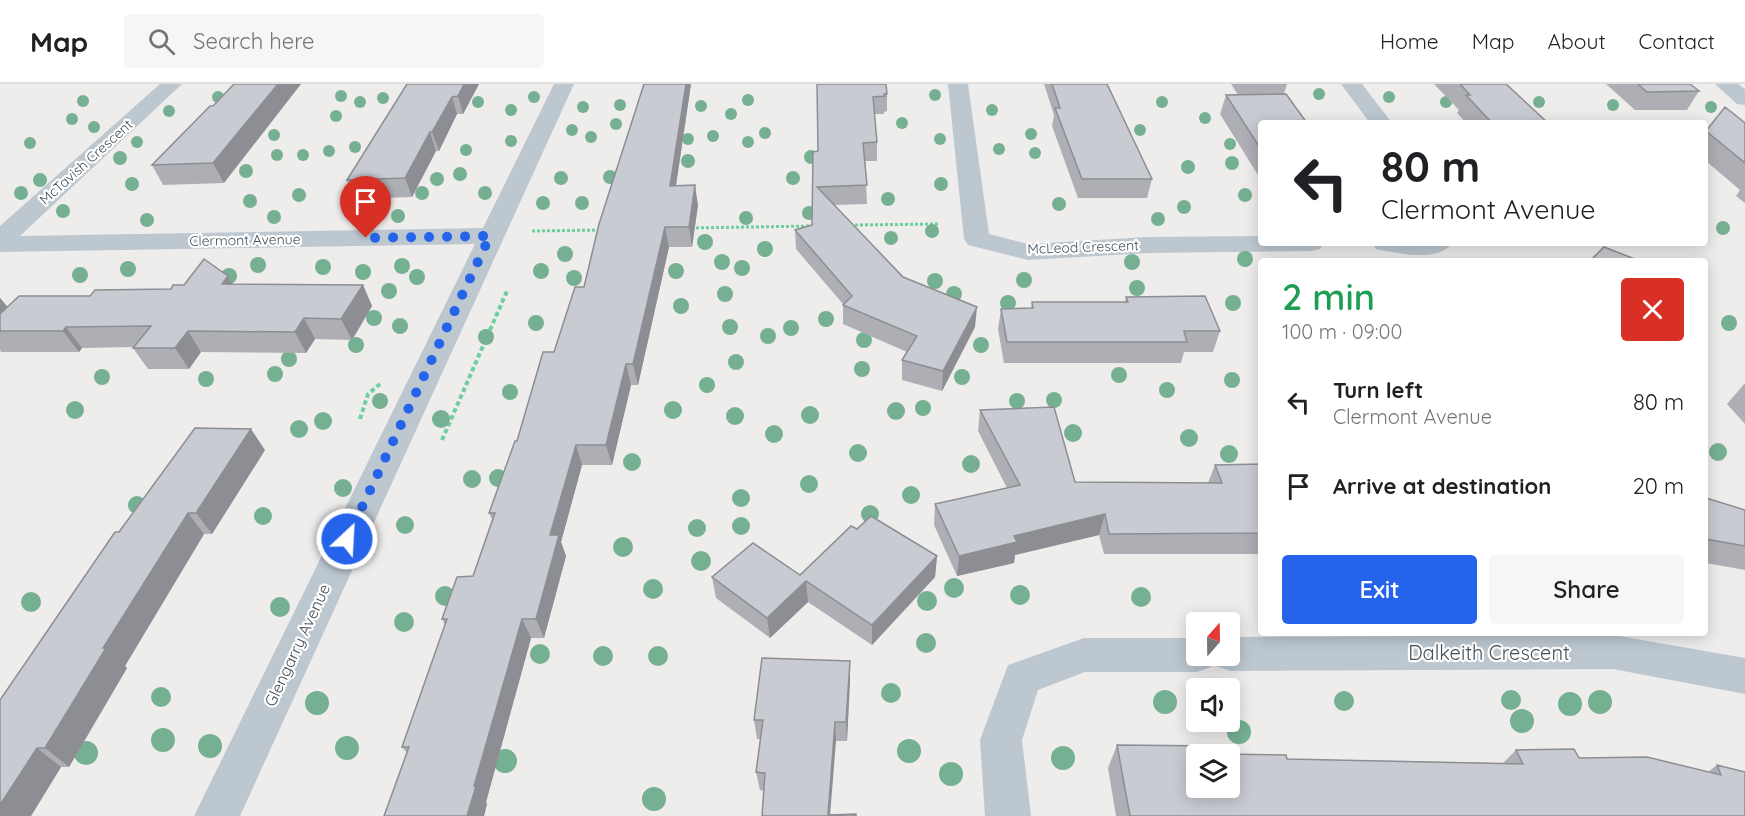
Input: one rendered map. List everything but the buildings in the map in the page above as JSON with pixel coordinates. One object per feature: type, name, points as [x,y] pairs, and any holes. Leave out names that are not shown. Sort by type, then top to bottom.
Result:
[{"type":"street","name":"McTavish Crescent","points":[[0,242],[172,84]]},
{"type":"street","name":"Glengarry Avenue","points":[[217,816],[564,84]]},
{"type":"street","name":"McLeod Crescent","points":[[958,84],[977,239],[1028,252],[1149,245],[1258,244]]},
{"type":"street","points":[[1351,84],[1379,120]]},
{"type":"street","points":[[1725,84],[1745,99]]},
{"type":"street","name":"Clermont Avenue","points":[[0,242],[490,236]]},
{"type":"street","points":[[1407,246],[1422,248],[1428,246]]},
{"type":"street","name":"Dalkeith Crescent","points":[[1240,654],[1613,652],[1745,676]]},
{"type":"street","points":[[1008,816],[1001,740],[1022,678],[1084,655],[1186,655]]},
{"type":"path","points":[[843,225],[939,224]]},
{"type":"path","points":[[688,228],[819,226]]},
{"type":"path","points":[[525,231],[605,230]]},
{"type":"route","points":[[347,539],[490,236],[366,238]]}]
